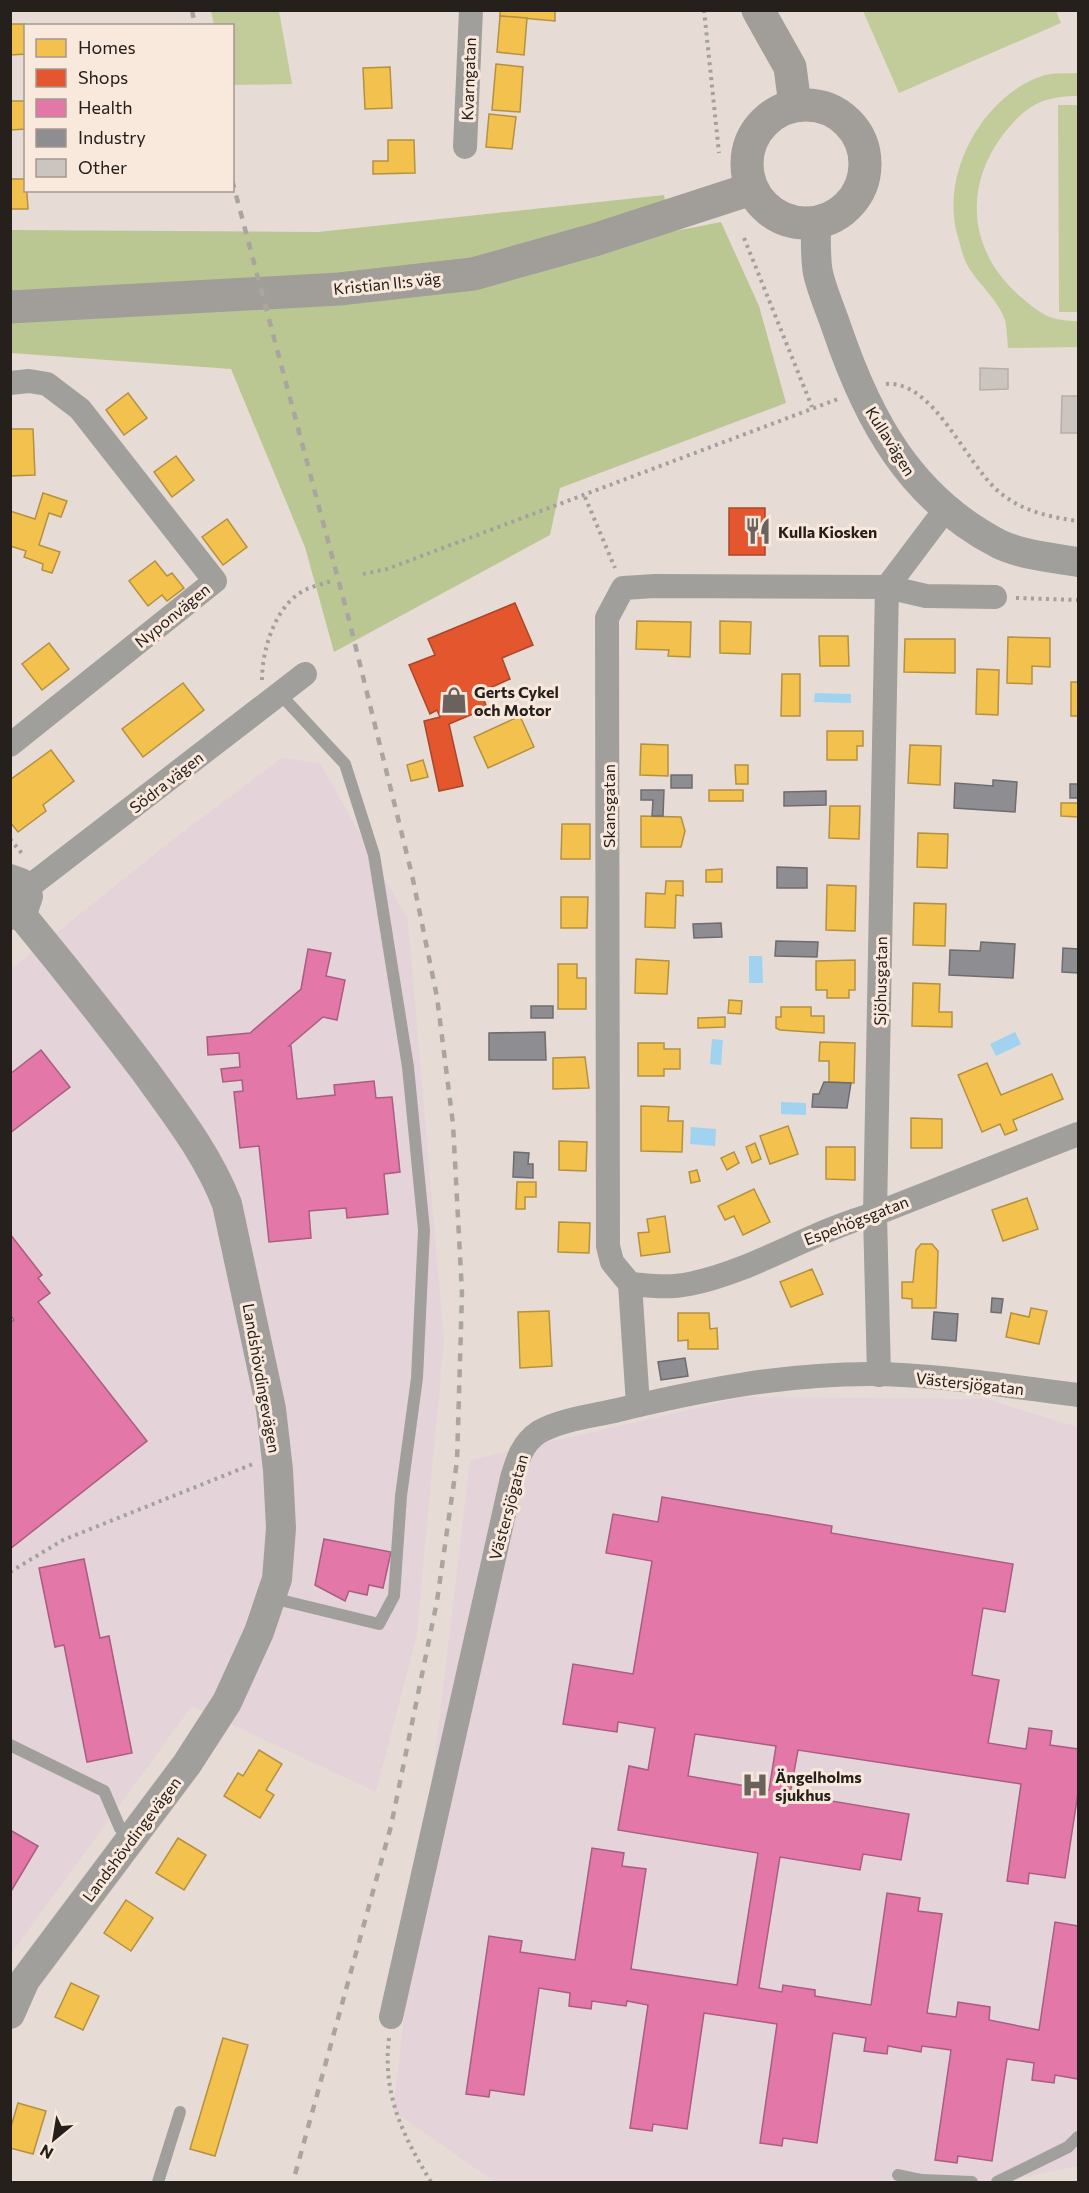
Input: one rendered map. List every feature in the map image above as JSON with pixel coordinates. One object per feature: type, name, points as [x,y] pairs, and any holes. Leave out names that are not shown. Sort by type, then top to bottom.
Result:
[{"type":"main road","points":[[758,10],[790,68],[795,105]]},
{"type":"main road","points":[[795,105],[816,105],[835,112],[851,126],[862,144],[866,164],[862,185],[851,203],[835,216],[816,223],[796,223],[778,216],[762,205],[751,189],[746,168],[749,146],[759,127],[775,113],[795,105]]},
{"type":"main road","name":"Kristian II:s väg","points":[[10,307],[339,289],[473,274],[594,240],[751,189]]},
{"type":"street","name":"Kvarngatan","points":[[465,147],[471,10]]},
{"type":"street","name":"Kullavägen","points":[[816,223],[818,273],[855,381],[888,442],[921,486],[945,510],[1001,545],[1050,558],[1078,562]]},
{"type":"street","name":"Nyponvägen","points":[[10,383],[30,381],[47,384],[80,409],[214,581],[10,745]]},
{"type":"street","points":[[887,587],[945,510]]},
{"type":"street","points":[[623,588],[655,586],[887,587],[927,596],[995,597]]},
{"type":"street","name":"Sjöhusgatan","points":[[879,1375],[875,1214],[887,587]]},
{"type":"street","name":"Skansgatan","points":[[623,588],[608,618],[608,1246],[612,1262],[630,1284]]},
{"type":"street","name":"Södra vägen","points":[[16,899],[305,674]]},
{"type":"street","name":"Landshövdingevägen","points":[[10,2014],[25,1980],[187,1764],[226,1702],[272,1598],[281,1554],[278,1470],[271,1409],[227,1204],[203,1153],[172,1108],[16,899]]},
{"type":"street","name":"Espehögsgatan","points":[[630,1284],[656,1287],[690,1284],[737,1268],[843,1223],[875,1214],[1078,1134]]},
{"type":"street","points":[[630,1284],[638,1405]]},
{"type":"street","name":"Västersjögatan","points":[[391,2017],[518,1458],[532,1437],[548,1428],[638,1405],[740,1383],[803,1376],[879,1375],[1078,1395]]},
{"type":"lane","points":[[270,701],[345,764],[374,855],[408,1067],[424,1230],[417,1378],[401,1496],[394,1596],[379,1624],[272,1598]]},
{"type":"lane","points":[[10,1745],[104,1791],[120,1828],[132,1838]]},
{"type":"lane","points":[[158,2182],[180,2112]]},
{"type":"lane","points":[[997,2182],[1068,2147],[1078,2137]]},
{"type":"lane","points":[[898,2175],[922,2180],[972,2182]]},
{"type":"path","points":[[704,10],[719,153]]},
{"type":"path","points":[[744,238],[812,407]]},
{"type":"path","points":[[879,386],[894,384],[927,400],[984,476],[1014,502],[1032,512],[1078,521]]},
{"type":"path","points":[[363,574],[387,569],[585,496],[840,398]]},
{"type":"path","points":[[585,496],[623,588]]},
{"type":"path","points":[[270,701],[265,652],[278,620],[295,597],[305,590],[332,581]]},
{"type":"path","points":[[995,597],[1078,600]]},
{"type":"path","points":[[10,1572],[63,1540],[261,1461]]},
{"type":"path","points":[[391,2017],[387,2048],[388,2083],[393,2111],[405,2140],[431,2182]]},
{"type":"shaded area","points":[[282,758],[320,763],[408,920],[444,1341],[417,1635],[376,1792],[192,1706],[11,1954],[11,969],[171,841]]},
{"type":"shaded area","name":"Ängelholms sjukhus","points":[[745,1397],[986,1399],[1078,1427],[1078,2166],[1000,2182],[495,2182],[393,2111],[470,1460]]},
{"type":"green space","points":[[211,11],[279,11],[292,84],[234,85],[234,24],[214,24]]},
{"type":"green space","points":[[863,11],[1056,11],[1061,23],[899,93]]},
{"type":"green space","points":[[1078,73],[1078,96],[1054,98],[1027,110],[1002,136],[989,157],[981,178],[977,199],[978,221],[982,242],[991,262],[1005,281],[1035,309],[1061,320],[1078,321],[1078,347],[1008,348],[1006,323],[1002,313],[969,267],[958,237],[954,213],[955,189],[960,165],[970,141],[984,120],[1001,101],[1020,86],[1042,76]]},
{"type":"green space","points":[[1058,105],[1078,105],[1078,312],[1059,312]]},
{"type":"green space","points":[[664,195],[670,232],[721,222],[759,306],[786,403],[560,488],[550,535],[334,652],[305,547],[231,369],[11,353],[10,230],[318,232]]},
{"type":"water","points":[[815,693],[851,694],[851,703],[814,702]]},
{"type":"water","points":[[749,956],[762,956],[763,983],[749,983]]},
{"type":"water","points":[[1015,1032],[1021,1044],[996,1056],[990,1044]]},
{"type":"water","points":[[712,1039],[723,1040],[721,1065],[710,1064]]},
{"type":"water","points":[[781,1102],[806,1103],[806,1115],[781,1114]]},
{"type":"water","points":[[691,1127],[716,1129],[715,1146],[690,1144]]},
{"type":"building: Homes","points":[[500,10],[555,10],[555,21],[500,16]]},
{"type":"building: Homes","points":[[500,16],[527,18],[524,55],[497,52]]},
{"type":"building: Homes","points":[[10,24],[24,24],[24,54],[10,55]]},
{"type":"building: Homes","points":[[496,64],[523,67],[520,112],[492,110]]},
{"type":"building: Homes","points":[[390,67],[392,108],[365,109],[363,68]]},
{"type":"building: Homes","points":[[10,101],[24,101],[24,129],[10,130]]},
{"type":"building: Homes","points":[[489,114],[516,117],[512,149],[486,147]]},
{"type":"building: Homes","points":[[388,140],[414,140],[415,173],[373,174],[373,161],[388,161]]},
{"type":"building: Homes","points":[[10,179],[24,179],[28,209],[10,209]]},
{"type":"building: Homes","points":[[128,393],[147,418],[124,435],[106,410]]},
{"type":"building: Homes","points":[[10,429],[33,429],[35,475],[10,476]]},
{"type":"building: Homes","points":[[176,456],[194,480],[172,497],[154,472]]},
{"type":"building: Homes","points":[[43,493],[67,501],[61,517],[49,513],[39,545],[60,552],[52,573],[42,570],[43,564],[24,557],[26,551],[10,546],[10,511],[35,519]]},
{"type":"building: Homes","points":[[227,519],[247,547],[223,565],[202,537]]},
{"type":"building: Homes","points":[[155,561],[167,576],[172,573],[184,588],[167,601],[162,595],[148,606],[129,581]]},
{"type":"building: Homes","points":[[637,621],[691,622],[690,657],[668,656],[669,650],[636,649]]},
{"type":"building: Homes","points":[[720,621],[751,622],[750,654],[720,653]]},
{"type":"building: Homes","points":[[819,636],[848,636],[849,666],[820,666]]},
{"type":"building: Homes","points":[[1008,637],[1050,638],[1050,667],[1032,666],[1032,684],[1007,683]]},
{"type":"building: Homes","points":[[905,639],[955,639],[955,673],[904,672]]},
{"type":"building: Homes","points":[[49,643],[69,669],[42,690],[22,664]]},
{"type":"building: Homes","points":[[977,669],[999,670],[998,715],[976,714]]},
{"type":"building: Homes","points":[[782,674],[800,674],[800,716],[781,716]]},
{"type":"building: Homes","points":[[1071,682],[1078,682],[1078,716],[1071,716]]},
{"type":"building: Homes","points":[[183,683],[204,710],[143,757],[122,729]]},
{"type":"building: Homes","points":[[520,716],[534,747],[488,768],[474,737]]},
{"type":"building: Homes","points":[[827,731],[863,731],[863,746],[857,746],[857,760],[827,760]]},
{"type":"building: Homes","points":[[641,744],[668,745],[668,776],[640,775]]},
{"type":"building: Homes","points":[[910,745],[941,746],[940,785],[908,783]]},
{"type":"building: Homes","points":[[51,750],[74,781],[43,805],[46,811],[18,832],[10,822],[10,780]]},
{"type":"building: Homes","points":[[423,760],[428,777],[411,781],[407,765]]},
{"type":"building: Homes","points":[[735,765],[748,765],[748,784],[736,784]]},
{"type":"building: Homes","points":[[709,790],[743,790],[743,801],[709,801]]},
{"type":"building: Homes","points":[[1061,803],[1078,803],[1078,817],[1061,816]]},
{"type":"building: Homes","points":[[830,806],[860,806],[859,839],[829,838]]},
{"type":"building: Homes","points":[[641,816],[681,817],[685,831],[681,847],[641,847]]},
{"type":"building: Homes","points":[[562,824],[590,824],[590,859],[561,859]]},
{"type":"building: Homes","points":[[918,833],[948,834],[947,868],[917,867]]},
{"type":"building: Homes","points":[[722,869],[722,882],[706,882],[706,870]]},
{"type":"building: Homes","points":[[666,881],[683,881],[683,896],[676,895],[675,928],[645,927],[646,893],[665,894]]},
{"type":"building: Homes","points":[[827,885],[856,886],[855,931],[826,930]]},
{"type":"building: Homes","points":[[561,897],[588,897],[587,928],[561,928]]},
{"type":"building: Homes","points":[[914,903],[946,904],[945,946],[913,945]]},
{"type":"building: Homes","points":[[636,959],[669,961],[667,994],[635,993]]},
{"type":"building: Homes","points":[[855,960],[855,990],[849,990],[849,998],[827,998],[827,990],[816,990],[816,961]]},
{"type":"building: Homes","points":[[558,964],[577,964],[577,978],[586,978],[586,1009],[558,1009]]},
{"type":"building: Homes","points":[[913,983],[940,984],[939,1012],[952,1012],[952,1027],[912,1026]]},
{"type":"building: Homes","points":[[729,1000],[742,1001],[741,1014],[728,1013]]},
{"type":"building: Homes","points":[[781,1007],[811,1007],[811,1016],[824,1016],[824,1033],[776,1028],[776,1017],[781,1017]]},
{"type":"building: Homes","points":[[725,1017],[725,1027],[698,1028],[698,1018]]},
{"type":"building: Homes","points":[[820,1042],[855,1043],[854,1083],[829,1082],[829,1061],[819,1061]]},
{"type":"building: Homes","points":[[638,1043],[664,1043],[664,1049],[680,1049],[680,1069],[664,1069],[664,1076],[638,1076]]},
{"type":"building: Homes","points":[[585,1057],[589,1088],[553,1089],[553,1058]]},
{"type":"building: Homes","points":[[987,1063],[1001,1095],[1052,1074],[1063,1099],[1013,1120],[1017,1130],[1005,1135],[1000,1124],[982,1132],[958,1075]]},
{"type":"building: Homes","points":[[641,1106],[669,1107],[668,1121],[683,1121],[682,1152],[641,1151]]},
{"type":"building: Homes","points":[[911,1118],[942,1119],[942,1148],[911,1148]]},
{"type":"building: Homes","points":[[788,1126],[798,1154],[770,1164],[760,1136]]},
{"type":"building: Homes","points":[[559,1141],[587,1142],[586,1171],[559,1170]]},
{"type":"building: Homes","points":[[755,1143],[761,1159],[752,1163],[746,1147]]},
{"type":"building: Homes","points":[[826,1147],[855,1147],[855,1180],[826,1179]]},
{"type":"building: Homes","points":[[734,1152],[739,1163],[727,1170],[721,1158]]},
{"type":"building: Homes","points":[[697,1170],[700,1181],[691,1183],[689,1172]]},
{"type":"building: Homes","points":[[517,1182],[536,1182],[536,1197],[525,1197],[525,1209],[516,1209]]},
{"type":"building: Homes","points":[[754,1189],[770,1222],[743,1235],[734,1216],[725,1220],[718,1206]]},
{"type":"building: Homes","points":[[1027,1198],[1038,1229],[1003,1241],[992,1210]]},
{"type":"building: Homes","points":[[665,1216],[670,1252],[641,1256],[638,1233],[649,1232],[647,1219]]},
{"type":"building: Homes","points":[[559,1222],[590,1223],[589,1253],[558,1252]]},
{"type":"building: Homes","points":[[921,1244],[932,1244],[938,1251],[936,1308],[912,1308],[912,1299],[902,1298],[902,1282],[913,1282],[916,1250]]},
{"type":"building: Homes","points":[[812,1269],[823,1294],[791,1307],[780,1282]]},
{"type":"building: Homes","points":[[1031,1308],[1047,1311],[1039,1344],[1006,1337],[1011,1313],[1029,1317]]},
{"type":"building: Homes","points":[[549,1311],[552,1366],[520,1368],[518,1312]]},
{"type":"building: Homes","points":[[678,1313],[709,1313],[710,1329],[717,1328],[718,1349],[688,1349],[688,1340],[678,1341]]},
{"type":"building: Homes","points":[[259,1750],[282,1764],[266,1790],[274,1795],[260,1818],[224,1796],[238,1773],[243,1776]]},
{"type":"building: Homes","points":[[178,1838],[206,1855],[184,1890],[156,1873]]},
{"type":"building: Homes","points":[[126,1900],[153,1918],[131,1951],[104,1933]]},
{"type":"building: Homes","points":[[71,1983],[99,1996],[83,2030],[55,2017]]},
{"type":"building: Homes","points":[[223,2038],[248,2045],[215,2156],[190,2149]]},
{"type":"building: Homes","points":[[18,2103],[46,2111],[33,2154],[10,2148],[10,2130]]},
{"type":"building: Shops","points":[[729,508],[765,508],[765,555],[729,555]]},
{"type":"building: Shops","name":"Gerts Cykel och Motor","points":[[515,603],[533,645],[502,658],[510,679],[481,692],[487,708],[449,724],[463,786],[439,791],[424,721],[440,717],[437,710],[430,714],[409,665],[435,655],[428,639]]},
{"type":"building: Health","points":[[308,949],[331,953],[326,976],[345,980],[337,1020],[323,1017],[289,1046],[291,1046],[297,1099],[335,1095],[334,1085],[374,1081],[376,1098],[392,1097],[400,1172],[384,1174],[388,1214],[347,1218],[346,1208],[309,1211],[311,1238],[269,1242],[259,1146],[240,1148],[234,1092],[243,1091],[242,1080],[223,1082],[221,1069],[240,1067],[239,1053],[208,1055],[207,1037],[250,1033],[301,989]]},
{"type":"building: Health","points":[[41,1050],[70,1087],[10,1133],[10,1074]]},
{"type":"building: Health","points":[[10,1234],[42,1275],[38,1278],[50,1293],[38,1302],[147,1441],[10,1549],[10,1323],[14,1320],[10,1315]]},
{"type":"building: Health","points":[[662,1497],[832,1526],[831,1533],[1013,1564],[1005,1612],[983,1608],[972,1675],[999,1680],[988,1743],[1026,1749],[1029,1728],[1052,1731],[1050,1745],[1078,1749],[1078,1793],[1065,1878],[1029,1873],[1028,1884],[1007,1881],[1021,1784],[798,1750],[790,1794],[909,1814],[901,1860],[863,1854],[860,1870],[780,1857],[759,1988],[782,1992],[783,1985],[815,1990],[815,1996],[871,2005],[887,1893],[920,1898],[918,1911],[942,1914],[927,2013],[956,2017],[958,2002],[990,2007],[989,2020],[1039,2030],[1055,1922],[1078,1926],[1078,2079],[1055,2075],[1054,2083],[1032,2080],[1034,2063],[1007,2059],[992,2161],[958,2156],[957,2163],[935,2160],[951,2050],[922,2046],[921,2052],[888,2046],[887,2054],[864,2051],[866,2038],[833,2033],[817,2143],[783,2138],[782,2146],[760,2143],[777,2024],[704,2013],[687,2129],[653,2124],[652,2131],[630,2128],[648,2005],[627,2001],[626,2006],[592,2001],[591,2009],[569,2006],[570,1993],[539,1988],[524,2095],[490,2090],[489,2097],[466,2094],[489,1936],[522,1941],[520,1952],[575,1960],[592,1848],[624,1853],[622,1866],[646,1869],[631,1969],[737,1985],[758,1853],[618,1830],[629,1766],[648,1770],[655,1728],[618,1722],[617,1732],[563,1724],[573,1664],[633,1674],[652,1561],[606,1553],[613,1514],[658,1522]],"holes":[[[695,1734],[776,1746],[769,1790],[688,1776]]]},
{"type":"building: Health","points":[[324,1539],[391,1552],[383,1588],[369,1585],[367,1595],[349,1591],[345,1601],[315,1585]]},
{"type":"building: Health","points":[[84,1559],[100,1638],[109,1636],[132,1753],[87,1762],[64,1645],[55,1647],[39,1568]]},
{"type":"building: Health","points":[[10,1830],[38,1846],[10,1893]]},
{"type":"building: Industry","points":[[671,775],[692,775],[692,788],[671,788]]},
{"type":"building: Industry","points":[[993,780],[1017,782],[1015,812],[954,808],[955,783],[993,786]]},
{"type":"building: Industry","points":[[1070,784],[1078,784],[1078,798],[1070,798]]},
{"type":"building: Industry","points":[[641,790],[664,790],[663,816],[652,816],[653,800],[641,800]]},
{"type":"building: Industry","points":[[826,791],[826,805],[784,806],[784,792]]},
{"type":"building: Industry","points":[[777,867],[807,868],[807,888],[777,888]]},
{"type":"building: Industry","points":[[721,923],[722,937],[694,938],[693,924]]},
{"type":"building: Industry","points":[[776,941],[818,942],[817,957],[775,956]]},
{"type":"building: Industry","points":[[981,942],[1015,944],[1013,978],[949,975],[950,950],[980,951]]},
{"type":"building: Industry","points":[[1063,948],[1078,949],[1078,973],[1062,972]]},
{"type":"building: Industry","points":[[531,1006],[553,1006],[553,1018],[531,1018]]},
{"type":"building: Industry","points":[[545,1032],[546,1060],[489,1060],[489,1033]]},
{"type":"building: Industry","points":[[824,1082],[851,1083],[847,1108],[812,1107],[813,1094],[819,1094]]},
{"type":"building: Industry","points":[[514,1152],[529,1153],[528,1164],[533,1164],[533,1178],[513,1177]]},
{"type":"building: Industry","points":[[992,1298],[1003,1299],[1001,1313],[991,1312]]},
{"type":"building: Industry","points":[[934,1312],[958,1314],[956,1341],[932,1339]]},
{"type":"building: Industry","points":[[685,1358],[688,1376],[661,1380],[658,1362]]},
{"type":"building: Other","points":[[980,368],[1008,369],[1008,389],[980,390]]},
{"type":"building: Other","points":[[1062,396],[1078,396],[1078,433],[1061,433]]},
{"type":"railway","points":[[192,10],[195,24]]},
{"type":"railway","points":[[234,188],[349,620],[412,875],[437,997],[453,1124],[462,1293],[457,1461],[437,1601],[391,1826],[293,2182]]},
{"type":"place","name":"Kulla Kiosken","points":[[758,531]]},
{"type":"place","name":"Gerts Cykel och Motor","points":[[454,700]]},
{"type":"place","name":"Ängelholms sjukhus","points":[[755,1785]]}]
